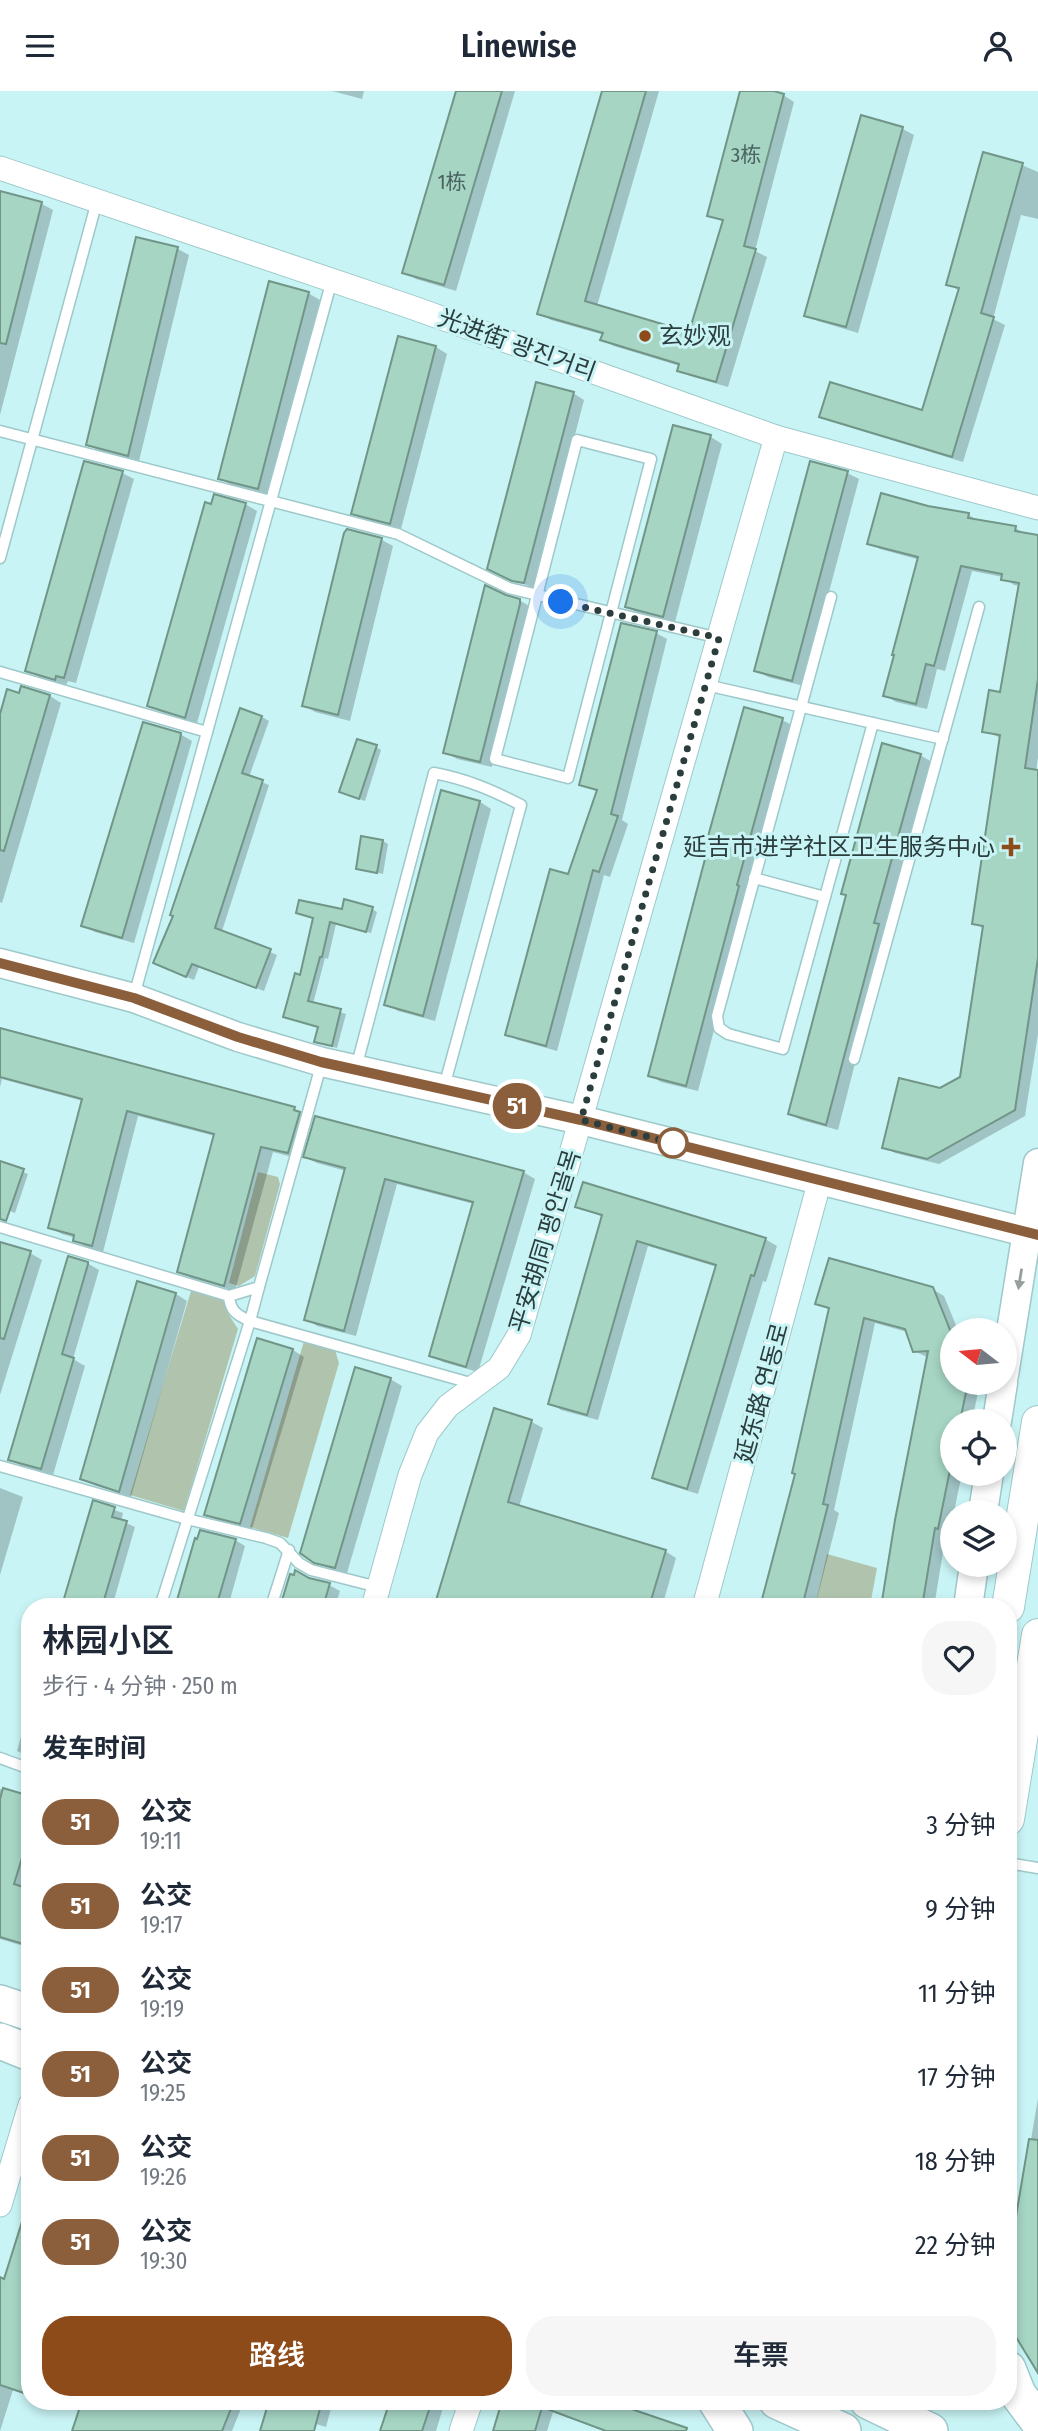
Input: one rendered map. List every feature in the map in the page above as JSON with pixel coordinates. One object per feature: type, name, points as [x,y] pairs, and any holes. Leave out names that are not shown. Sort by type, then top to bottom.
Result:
[{"type":"main road","points":[[1009,1598],[1038,1422]]},
{"type":"main road","points":[[1017,1764],[1038,1635]]},
{"type":"main road","points":[[0,2003],[21,2010]]},
{"type":"main road","points":[[0,2041],[21,2049]]},
{"type":"main road","points":[[1017,2392],[1038,2421]]},
{"type":"main road","points":[[722,2410],[735,2431]]},
{"type":"main road","points":[[797,2410],[843,2431]]},
{"type":"street","name":"光进街 광진거리","points":[[0,168],[332,280],[776,437],[1038,508]]},
{"type":"street","name":"平安胡同 평안골목","points":[[376,1597],[410,1475],[427,1433],[448,1406],[499,1368],[519,1335],[776,437]]},
{"type":"street","points":[[0,964],[134,998],[238,1037],[321,1062],[581,1120],[1033,1233]]},
{"type":"street","points":[[1016,1318],[1033,1233],[1038,1163]]},
{"type":"street","name":"延东路 연동로","points":[[706,1598],[820,1180]]},
{"type":"street","points":[[970,1598],[973,1577]]},
{"type":"street","points":[[0,2205],[21,2135]]},
{"type":"street","points":[[461,2431],[468,2410]]},
{"type":"lane","points":[[0,558],[97,201]]},
{"type":"lane","points":[[134,998],[332,280]]},
{"type":"lane","points":[[0,432],[398,534],[509,588],[719,638]]},
{"type":"lane","points":[[577,440],[651,459],[568,778],[495,759],[537,596],[577,440]]},
{"type":"lane","points":[[831,597],[717,1016],[719,1028],[728,1034],[783,1049],[873,723]]},
{"type":"lane","points":[[854,1059],[979,607]]},
{"type":"lane","points":[[0,672],[207,732]]},
{"type":"lane","points":[[706,685],[943,739]]},
{"type":"lane","points":[[355,1070],[434,773],[458,778],[484,786],[521,805],[443,1089]]},
{"type":"lane","points":[[754,879],[825,897]]},
{"type":"lane","points":[[163,1598],[250,1321],[321,1062]]},
{"type":"lane","points":[[0,1227],[229,1296],[259,1287]]},
{"type":"lane","points":[[229,1296],[235,1315],[250,1321],[477,1385]]},
{"type":"lane","points":[[0,1466],[187,1519],[266,1538],[289,1550],[299,1563],[311,1570],[376,1597]]},
{"type":"lane","points":[[274,1598],[289,1550]]},
{"type":"lane","points":[[0,1758],[21,1766]]},
{"type":"lane","points":[[1017,1864],[1038,1868]]},
{"type":"green space","points":[[258,1172],[278,1177],[280,1184],[255,1276],[239,1286],[229,1283]]},
{"type":"green space","points":[[191,1291],[225,1301],[229,1315],[238,1329],[184,1511],[130,1495]]},
{"type":"green space","points":[[304,1341],[335,1350],[339,1363],[288,1538],[250,1527]]},
{"type":"green space","points":[[827,1554],[877,1568],[871,1598],[817,1598]]},
{"type":"building","points":[[456,91],[502,91],[444,285],[402,273]]},
{"type":"building","points":[[602,91],[646,91],[585,301],[689,332],[723,220],[707,216],[740,91],[774,91],[784,94],[744,246],[756,249],[716,382],[677,371],[679,364],[600,340],[603,333],[537,314]]},
{"type":"building","points":[[861,115],[903,127],[846,327],[804,316]]},
{"type":"building","points":[[983,152],[1023,163],[981,313],[994,317],[952,457],[819,417],[830,382],[922,410],[959,288],[946,285]]},
{"type":"building","points":[[0,191],[42,202],[6,344],[0,343]]},
{"type":"building","points":[[136,237],[178,247],[128,456],[86,445]]},
{"type":"building","points":[[269,281],[309,292],[258,489],[218,479]]},
{"type":"building","points":[[398,336],[436,346],[390,524],[351,514]]},
{"type":"building","points":[[536,382],[574,392],[524,583],[512,581],[487,569]]},
{"type":"building","points":[[673,425],[711,435],[663,617],[625,607]]},
{"type":"building","points":[[84,461],[123,471],[64,678],[56,676],[55,680],[25,671]]},
{"type":"building","points":[[810,461],[848,471],[792,681],[754,671]]},
{"type":"building","points":[[881,493],[928,506],[969,513],[968,518],[1016,526],[1015,531],[1038,535],[1038,679],[1025,768],[1038,770],[1038,958],[1015,1110],[927,1159],[882,1148],[899,1078],[940,1088],[960,1077],[983,926],[972,924],[1000,735],[982,732],[989,690],[1000,692],[1019,583],[1001,580],[1002,574],[961,566],[934,666],[926,664],[916,704],[883,696],[918,557],[867,544]]},
{"type":"building","points":[[214,494],[246,503],[185,718],[147,706],[205,502],[211,504]]},
{"type":"building","points":[[347,529],[382,538],[338,715],[302,706]]},
{"type":"building","points":[[485,585],[520,599],[520,604],[480,762],[443,753]]},
{"type":"building","points":[[621,623],[657,631],[611,814],[618,816],[599,872],[593,870],[546,1046],[505,1035],[550,869],[568,874],[597,790],[579,785]]},
{"type":"building","points":[[21,686],[50,695],[4,851],[0,850],[0,714],[7,689],[19,693]]},
{"type":"building","points":[[744,707],[783,718],[686,1086],[648,1076],[705,859],[702,858]]},
{"type":"building","points":[[240,708],[262,716],[242,773],[263,780],[215,928],[271,949],[256,988],[192,964],[186,977],[153,963],[173,916],[170,915]]},
{"type":"building","points":[[143,722],[181,733],[122,938],[81,926]]},
{"type":"building","points":[[357,739],[377,745],[359,799],[339,792]]},
{"type":"building","points":[[882,743],[921,754],[874,923],[879,924],[826,1125],[788,1114],[846,895],[841,894]]},
{"type":"building","points":[[441,790],[480,801],[423,1016],[384,1005]]},
{"type":"building","points":[[361,836],[383,840],[377,873],[356,869]]},
{"type":"building","points":[[344,899],[373,907],[366,932],[330,922],[308,1001],[341,1009],[332,1046],[314,1042],[318,1027],[283,1017],[295,973],[300,975],[313,918],[296,913],[299,900],[342,909]]},
{"type":"building","points":[[0,1028],[295,1107],[294,1110],[300,1112],[288,1153],[261,1147],[224,1286],[177,1272],[214,1134],[127,1111],[92,1246],[73,1241],[74,1235],[48,1228],[82,1099],[0,1077]]},
{"type":"building","points":[[315,1116],[524,1171],[466,1367],[429,1356],[473,1202],[385,1179],[344,1331],[304,1320],[345,1168],[303,1157]]},
{"type":"building","points":[[0,1161],[24,1169],[6,1221],[0,1219]]},
{"type":"building","points":[[583,1182],[766,1238],[754,1276],[751,1275],[687,1489],[652,1478],[716,1265],[637,1241],[587,1415],[548,1404],[602,1215],[575,1207]]},
{"type":"building","points":[[0,1242],[31,1251],[4,1339],[0,1338]]},
{"type":"building","points":[[68,1256],[88,1264],[62,1354],[74,1358],[41,1469],[8,1460]]},
{"type":"building","points":[[829,1258],[933,1287],[945,1318],[940,1318],[940,1395],[965,1395],[963,1409],[940,1409],[940,1486],[947,1486],[944,1500],[940,1500],[940,1519],[938,1529],[935,1528],[923,1598],[882,1598],[928,1351],[913,1352],[905,1329],[864,1318],[823,1504],[828,1505],[804,1598],[762,1598],[795,1474],[792,1473],[829,1308],[815,1304]]},
{"type":"building","points":[[137,1281],[176,1293],[119,1492],[80,1479]]},
{"type":"building","points":[[257,1338],[293,1349],[240,1524],[204,1515]]},
{"type":"building","points":[[355,1367],[391,1378],[335,1568],[314,1563],[300,1553]]},
{"type":"building","points":[[494,1408],[532,1420],[508,1502],[666,1550],[652,1598],[437,1598]]},
{"type":"building","points":[[93,1500],[115,1507],[112,1517],[127,1521],[105,1598],[64,1598]]},
{"type":"building","points":[[200,1530],[236,1539],[219,1598],[178,1598],[195,1538],[197,1539]]},
{"type":"building","points":[[295,1570],[309,1578],[330,1583],[326,1598],[283,1598],[290,1574],[294,1575]]},
{"type":"building","points":[[3,1788],[21,1793],[21,1861],[14,1884],[21,1886],[21,1943],[0,1937],[0,1799]]},
{"type":"building","points":[[1029,2139],[1038,2140],[1038,2373],[1017,2339],[1017,2210]]},
{"type":"building","points":[[21,2225],[21,2392],[0,2385],[0,2277],[4,2279]]},
{"type":"building","points":[[79,2410],[230,2410],[222,2431],[72,2431]]},
{"type":"building","points":[[266,2410],[320,2410],[314,2431],[260,2431]]},
{"type":"building","points":[[387,2410],[429,2410],[422,2431],[380,2431]]},
{"type":"building","points":[[499,2410],[541,2410],[535,2431],[493,2431]]},
{"type":"building","points":[[550,2410],[634,2410],[687,2428],[686,2431],[606,2431]]},
{"type":"bus line","name":"51","points":[[0,963],[134,998],[238,1037],[321,1062],[581,1120],[1038,1235]]},
{"type":"place","name":"玄妙观","points":[[645,336]]},
{"type":"place","name":"延吉市进学社区卫生服务中心","points":[[1011,847]]},
{"type":"route","points":[[561,602],[719,638],[581,1120],[673,1143]]}]
